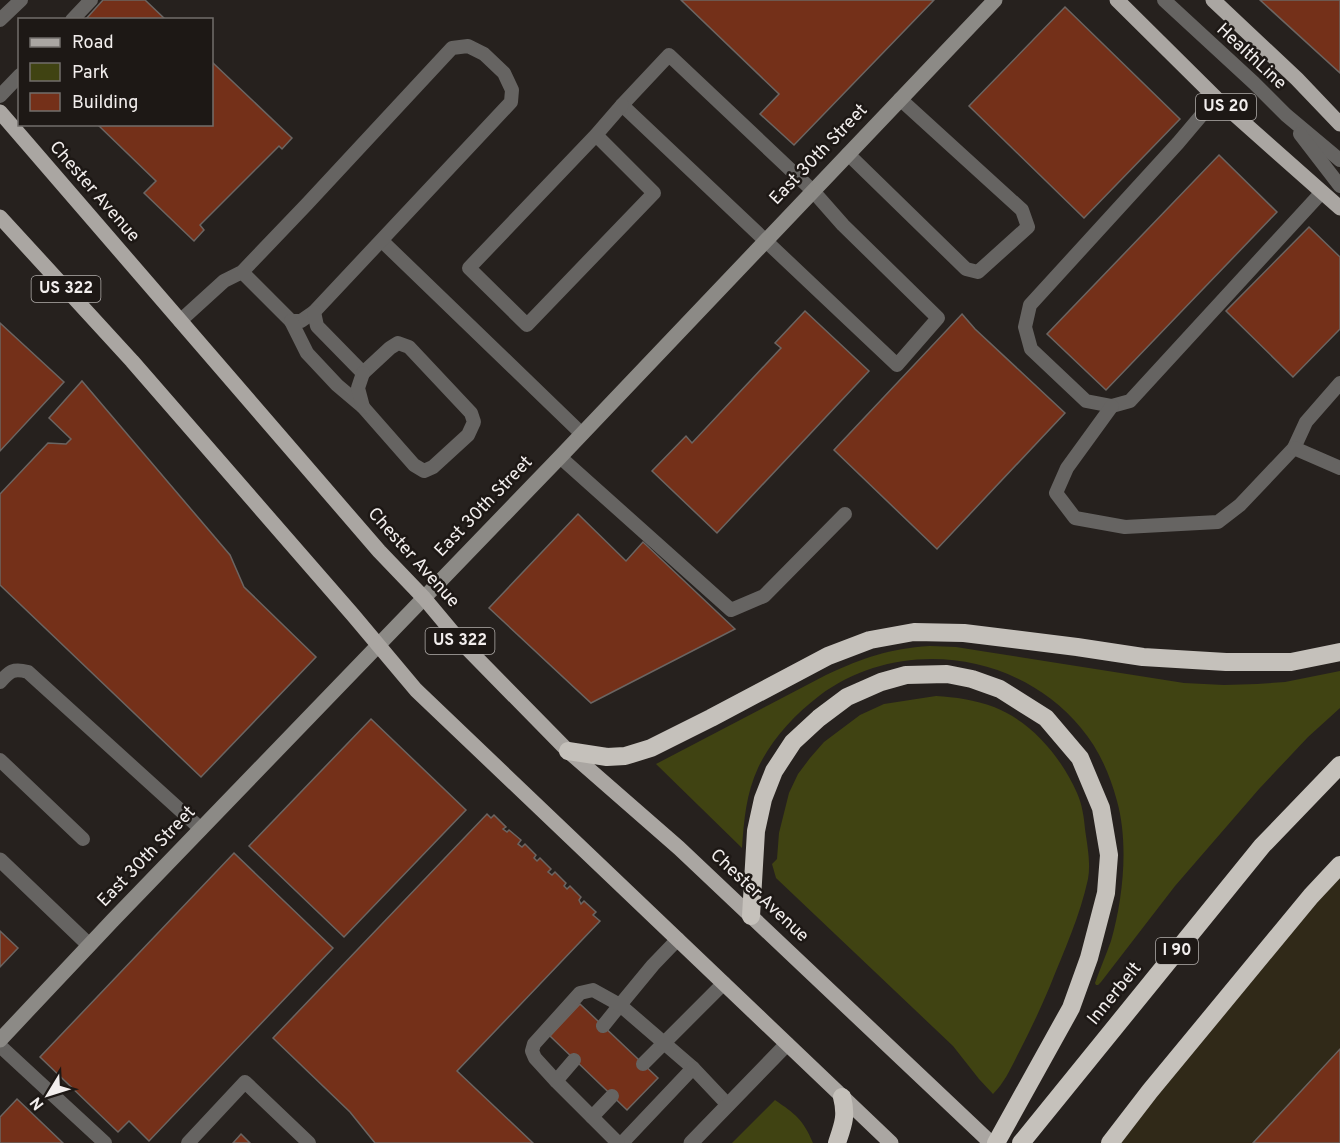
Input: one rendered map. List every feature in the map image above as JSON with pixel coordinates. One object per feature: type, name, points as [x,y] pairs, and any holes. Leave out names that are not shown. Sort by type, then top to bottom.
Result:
[{"type":"highway","points":[[568,752],[607,757],[625,756],[651,748],[828,656],[870,640],[914,632],[964,633],[1143,657],[1226,663],[1291,662],[1340,651]]},
{"type":"highway","points":[[751,916],[756,831],[763,799],[774,771],[793,742],[847,697],[881,682],[906,675],[947,674],[972,679],[1000,689],[1046,718],[1080,758],[1101,808],[1109,855],[1106,893],[1089,958],[1071,1008],[996,1143]]},
{"type":"highway","name":"Innerbelt","points":[[1021,1143],[1262,846],[1340,765]]},
{"type":"highway","points":[[1110,1143],[1304,904],[1340,865]]},
{"type":"highway","points":[[837,1143],[844,1125],[846,1110],[842,1097]]},
{"type":"main road","name":"East 30th Street","points":[[0,1040],[995,0]]},
{"type":"main road","name":"US 20","points":[[1117,0],[1216,98],[1340,208]]},
{"type":"main road","points":[[1213,0],[1297,79],[1340,124]]},
{"type":"main road","name":"Chester Avenue","points":[[0,112],[379,551],[424,598],[460,641],[568,752],[679,848],[991,1143]]},
{"type":"main road","name":"US 322","points":[[0,217],[132,361],[380,645],[416,690],[891,1143]]},
{"type":"street","points":[[0,860],[89,945]]},
{"type":"street","points":[[691,1143],[787,1044]]},
{"type":"lane","points":[[0,21],[21,0]]},
{"type":"lane","points":[[74,18],[91,0]]},
{"type":"lane","name":"HealthLine","points":[[1164,0],[1286,115],[1340,159]]},
{"type":"lane","points":[[180,321],[224,281],[242,272],[452,48],[468,46],[484,54],[504,73],[512,90],[511,102],[314,312],[301,321],[291,321]]},
{"type":"lane","points":[[596,135],[654,193],[527,325],[469,268],[596,135],[622,105],[669,55],[813,191],[843,225],[938,318],[897,364],[622,105]]},
{"type":"lane","points":[[0,96],[18,77]]},
{"type":"lane","points":[[1216,98],[1178,143],[1030,305],[1025,327],[1031,349],[1086,401],[1112,406],[1130,401],[1322,192]]},
{"type":"lane","points":[[848,154],[966,269],[978,272],[1028,227],[1022,210],[900,99]]},
{"type":"lane","name":"HealthLine","points":[[1286,115],[1340,186]]},
{"type":"lane","points":[[382,241],[582,434]]},
{"type":"lane","points":[[242,272],[291,321],[307,353],[337,385],[363,407],[414,465],[424,471],[434,467],[468,435],[474,422],[471,413],[409,347],[398,343],[363,373],[358,388],[363,407]]},
{"type":"lane","points":[[314,312],[317,326],[363,373]]},
{"type":"lane","points":[[1112,406],[1066,468],[1056,493],[1075,518],[1125,527],[1218,522],[1240,505],[1294,448],[1306,422],[1340,383]]},
{"type":"lane","points":[[1294,448],[1340,468]]},
{"type":"lane","points":[[560,457],[731,610],[764,596],[845,514]]},
{"type":"lane","points":[[0,682],[8,673],[18,669],[28,672],[201,829]]},
{"type":"lane","points":[[0,760],[83,839]]},
{"type":"lane","points":[[603,1026],[653,965],[678,939]]},
{"type":"lane","points":[[643,1064],[724,983]]},
{"type":"lane","points":[[693,1068],[620,1143],[556,1081],[535,1058],[532,1051],[534,1044],[580,993],[593,990],[620,1005],[693,1068],[728,1105]]},
{"type":"lane","points":[[0,1046],[105,1143]]},
{"type":"lane","points":[[556,1081],[574,1060]]},
{"type":"lane","points":[[188,1143],[244,1082],[309,1143]]},
{"type":"lane","points":[[592,1117],[612,1096]]},
{"type":"shaded area","points":[[1340,865],[1340,1143],[1110,1143]]},
{"type":"green space","points":[[930,646],[956,647],[1184,683],[1224,685],[1285,682],[1340,671],[1340,708],[1308,737],[1259,789],[1175,886],[1101,982],[1096,985],[1111,941],[1119,907],[1124,853],[1121,818],[1111,782],[1087,736],[1055,702],[1025,682],[992,668],[956,661],[920,659],[885,665],[851,677],[810,703],[784,729],[770,748],[758,768],[748,797],[742,848],[656,764],[826,675],[889,652]]},
{"type":"green space","points":[[936,696],[965,699],[994,707],[1033,731],[1063,766],[1077,793],[1084,820],[1089,867],[1081,906],[1034,1021],[1006,1076],[993,1094],[953,1046],[776,878],[772,864],[777,859],[779,833],[789,793],[798,774],[824,742],[860,715],[884,704]]},
{"type":"green space","points":[[775,1100],[798,1118],[813,1143],[732,1143]]},
{"type":"building","points":[[103,0],[145,0],[164,18],[87,18]]},
{"type":"building","points":[[681,0],[934,0],[794,145],[760,114],[779,94]]},
{"type":"building","points":[[1260,0],[1340,0],[1340,73]]},
{"type":"building","points":[[1065,7],[1180,119],[1084,218],[969,106]]},
{"type":"building","points":[[213,63],[292,138],[282,149],[279,146],[200,225],[204,230],[194,241],[144,193],[156,181],[99,126],[213,126]]},
{"type":"building","points":[[1219,155],[1277,212],[1106,390],[1047,334]]},
{"type":"building","points":[[1309,227],[1340,257],[1340,329],[1293,377],[1226,311]]},
{"type":"building","points":[[805,311],[869,371],[717,533],[652,471],[686,436],[692,443],[781,348],[775,343]]},
{"type":"building","points":[[962,314],[975,329],[1065,413],[937,549],[834,450]]},
{"type":"building","points":[[0,323],[64,382],[0,451]]},
{"type":"building","points":[[82,381],[230,555],[244,587],[316,657],[201,777],[0,585],[0,494],[48,443],[66,444],[71,439],[49,418]]},
{"type":"building","points":[[578,514],[626,561],[643,542],[735,629],[591,703],[489,608]]},
{"type":"building","points":[[371,719],[466,810],[344,937],[249,846]]},
{"type":"building","points":[[487,814],[491,818],[494,815],[506,827],[503,829],[507,832],[509,830],[521,840],[518,844],[522,847],[525,844],[536,855],[534,858],[537,861],[540,858],[551,869],[548,872],[552,875],[555,872],[566,883],[564,886],[567,889],[570,886],[581,897],[579,900],[581,904],[584,901],[596,912],[593,915],[600,921],[457,1071],[533,1143],[375,1143],[350,1112],[273,1038]]},
{"type":"building","points":[[234,853],[333,948],[149,1141],[129,1121],[118,1132],[40,1057]]},
{"type":"building","points":[[0,931],[18,948],[0,967]]},
{"type":"building","points":[[580,1004],[658,1078],[627,1110],[550,1036]]},
{"type":"building","points":[[1340,1049],[1340,1143],[1253,1143]]},
{"type":"building","points":[[17,1099],[63,1143],[0,1143],[0,1117]]},
{"type":"building","points":[[241,1134],[250,1143],[233,1143]]}]
